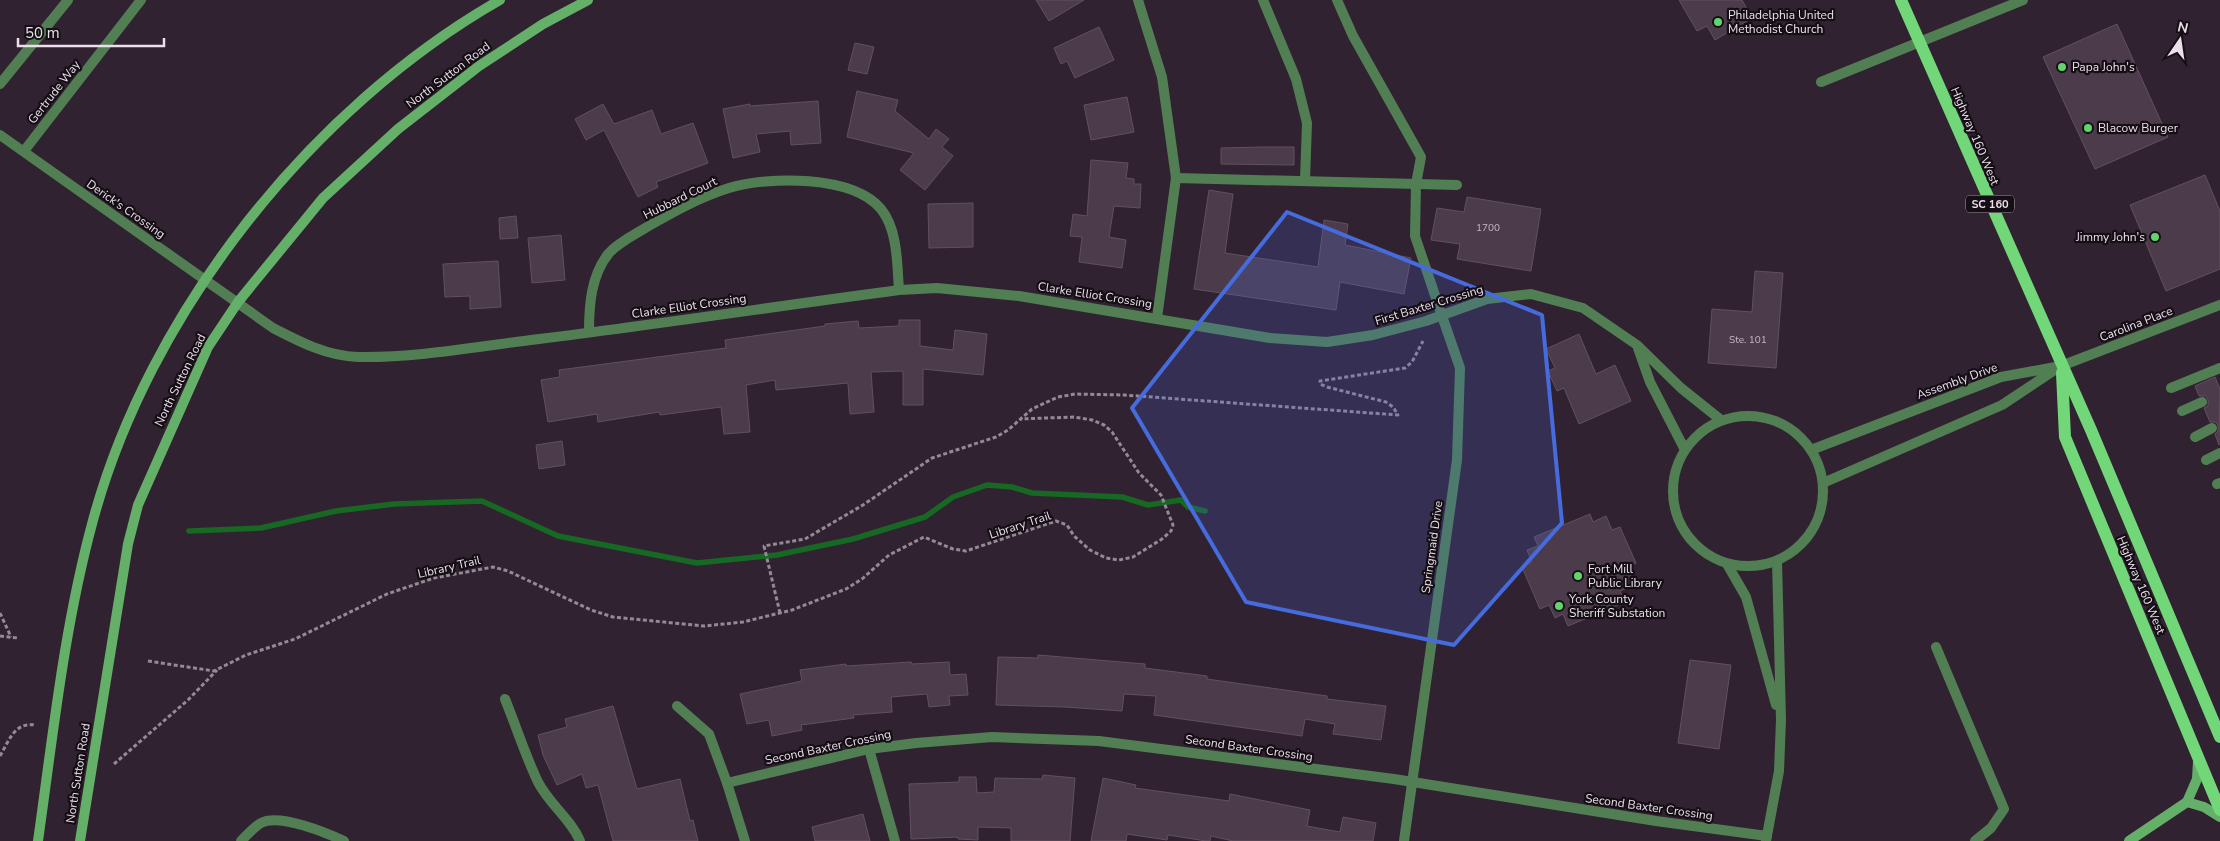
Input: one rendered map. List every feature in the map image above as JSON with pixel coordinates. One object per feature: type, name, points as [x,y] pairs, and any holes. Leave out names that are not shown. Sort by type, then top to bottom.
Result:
[{"type":"main road","points":[[38,841],[68,625],[92,522],[107,477],[148,381],[204,279],[279,182],[330,130],[378,86],[432,43],[500,0]]},
{"type":"main road","name":"North Sutton Road","points":[[80,841],[118,595],[138,506],[208,347],[238,302],[323,198],[398,129],[479,66],[544,24],[588,0]]},
{"type":"main road","name":"Highway 160 West","points":[[1901,0],[2061,366],[2091,430],[2220,738]]},
{"type":"main road","name":"Highway 160 West","points":[[2061,366],[2065,437],[2220,810]]},
{"type":"main road","points":[[2129,841],[2187,802],[2197,779],[2198,755]]},
{"type":"main road","points":[[2187,802],[2204,807],[2220,816]]},
{"type":"street","points":[[0,84],[68,0]]},
{"type":"street","name":"Gertrude Way","points":[[24,151],[141,0]]},
{"type":"street","points":[[1138,0],[1162,77],[1176,178],[1157,318]]},
{"type":"street","points":[[1262,0],[1296,79],[1306,123],[1305,180]]},
{"type":"street","name":"Springmaid Drive","points":[[1336,0],[1357,44],[1418,150],[1421,164],[1416,184],[1415,236],[1460,368],[1457,460],[1404,841]]},
{"type":"street","points":[[1821,82],[2023,0]]},
{"type":"street","name":"Derick's Crossing","points":[[0,134],[238,302]]},
{"type":"street","points":[[1176,178],[1457,185]]},
{"type":"street","name":"Hubbard Court","points":[[590,332],[590,303],[593,287],[603,262],[614,248],[664,218],[709,195],[756,182],[808,182],[831,185],[854,190],[873,201],[882,211],[894,238],[900,290]]},
{"type":"street","name":"Clarke Elliot Crossing","points":[[238,302],[273,328],[311,348],[358,357],[407,354],[590,332],[900,290],[937,288],[1019,296],[1157,318]]},
{"type":"street","name":"First Baxter Crossing","points":[[1157,318],[1270,338],[1327,342],[1373,336],[1442,316],[1487,299],[1530,294],[1583,308],[1637,345],[1681,388],[1721,420]]},
{"type":"street","name":"Carolina Place","points":[[2061,366],[2220,305]]},
{"type":"street","points":[[1637,345],[1650,382],[1684,448]]},
{"type":"street","points":[[1823,483],[2002,405],[2061,366]]},
{"type":"street","name":"Assembly Drive","points":[[1811,450],[2001,377],[2061,366]]},
{"type":"street","points":[[2172,388],[2220,368]]},
{"type":"street","points":[[2182,411],[2202,402]]},
{"type":"street","points":[[1749,416],[1777,421],[1794,431],[1811,450],[1818,462],[1823,483],[1823,502],[1818,521],[1808,538],[1794,551],[1777,561],[1752,566],[1728,564],[1706,554],[1688,538],[1676,517],[1672,494],[1674,470],[1684,448],[1700,431],[1721,420],[1749,416]]},
{"type":"street","points":[[2195,437],[2212,428]]},
{"type":"street","points":[[2206,460],[2220,453]]},
{"type":"street","points":[[1767,838],[1779,771],[1781,720],[1777,561]]},
{"type":"street","points":[[1728,564],[1746,597],[1781,720]]},
{"type":"street","points":[[1936,647],[2004,809],[1991,828],[1975,841]]},
{"type":"street","points":[[506,699],[538,782],[549,799],[577,833],[580,841]]},
{"type":"street","points":[[677,706],[709,734],[745,841]]},
{"type":"street","name":"Second Baxter Crossing","points":[[727,783],[869,749],[916,743],[992,737],[1099,741],[1411,783],[1767,838]]},
{"type":"street","points":[[869,749],[895,841]]},
{"type":"street","points":[[241,841],[262,822],[276,820],[298,824],[344,841]]},
{"type":"path","points":[[780,613],[764,546],[805,539],[864,505],[932,458],[996,437],[1048,400],[1076,394],[1124,395],[1398,416],[1393,407],[1386,402],[1326,387],[1320,384],[1320,381],[1405,368],[1412,362],[1423,341]]},
{"type":"path","name":"Library Trail","points":[[148,661],[206,671],[217,669],[246,655],[295,639],[387,594],[434,578],[487,567],[501,568],[591,610],[624,619],[704,626],[743,622],[816,602],[846,589],[862,579],[889,555],[921,538],[927,537],[953,549],[966,551],[1056,521],[1067,525],[1074,536],[1090,550],[1106,558],[1125,560],[1168,534],[1173,525],[1161,495],[1139,473],[1112,432],[1104,425],[1092,420],[1074,417],[1020,419]]},
{"type":"path","points":[[0,613],[11,637]]},
{"type":"path","points":[[0,636],[18,638]]},
{"type":"path","name":"Library Trail","points":[[114,764],[188,700],[217,669]]},
{"type":"path","points":[[0,756],[10,736],[18,728],[25,724],[35,725]]},
{"type":"highlighted area","points":[[1287,212],[1542,315],[1562,523],[1454,645],[1246,602],[1132,408]]},
{"type":"building","points":[[1036,0],[1084,0],[1049,21]]},
{"type":"building","name":"Philadelphia United Methodist Church","points":[[1679,0],[1742,0],[1752,18],[1715,40],[1707,26],[1697,31]]},
{"type":"building","points":[[2117,24],[2168,137],[2095,169],[2043,57]]},
{"type":"building","points":[[1099,27],[1114,60],[1075,78],[1067,61],[1061,64],[1054,48]]},
{"type":"building","points":[[855,43],[874,47],[867,74],[848,70]]},
{"type":"building","points":[[857,91],[898,100],[895,111],[929,139],[936,129],[949,139],[942,147],[953,156],[925,190],[900,170],[914,153],[847,137]]},
{"type":"building","points":[[1127,97],[1134,132],[1091,140],[1084,105]]},
{"type":"building","points":[[818,101],[821,143],[791,145],[790,131],[756,134],[760,152],[733,158],[723,109],[750,104],[750,106]]},
{"type":"building","points":[[603,104],[614,124],[652,110],[661,134],[693,123],[708,163],[656,182],[658,187],[638,197],[604,130],[586,140],[575,119]]},
{"type":"building","points":[[1294,147],[1294,165],[1221,164],[1221,148]]},
{"type":"building","points":[[1091,160],[1128,163],[1126,178],[1134,179],[1134,184],[1141,184],[1140,208],[1114,206],[1109,237],[1126,240],[1122,268],[1079,262],[1082,237],[1070,236],[1073,214],[1087,216]]},
{"type":"building","points":[[2205,175],[2220,211],[2220,269],[2166,291],[2130,205]]},
{"type":"building","points":[[1209,190],[1233,194],[1225,253],[1318,267],[1324,220],[1348,224],[1345,245],[1411,258],[1404,294],[1340,282],[1336,310],[1194,289]]},
{"type":"building","points":[[1467,197],[1541,209],[1531,271],[1457,259],[1460,244],[1431,240],[1437,208],[1464,212]]},
{"type":"building","points":[[973,203],[973,247],[929,248],[928,204]]},
{"type":"building","points":[[516,216],[518,238],[500,239],[499,218]]},
{"type":"building","points":[[561,235],[565,280],[532,283],[528,238]]},
{"type":"building","points":[[498,261],[501,307],[470,309],[470,296],[445,297],[443,264]]},
{"type":"building","points":[[1755,271],[1783,273],[1776,368],[1708,363],[1712,309],[1752,312]]},
{"type":"building","points":[[899,320],[920,320],[920,346],[953,350],[955,330],[987,334],[983,375],[923,369],[923,405],[903,405],[903,371],[871,372],[874,412],[850,414],[848,383],[776,390],[775,380],[746,385],[750,432],[724,434],[721,407],[660,415],[659,412],[598,422],[597,414],[548,422],[541,380],[560,377],[559,370],[726,348],[725,340],[825,326],[825,324],[858,321],[859,328],[899,326]]},
{"type":"building","points":[[1579,334],[1596,374],[1615,365],[1631,401],[1579,424],[1564,388],[1557,391],[1548,371],[1555,368],[1546,349]]},
{"type":"building","points":[[2215,377],[2220,389],[2219,445],[2215,434],[2218,431],[2218,425],[2215,422],[2210,422],[2204,408],[2208,406],[2208,400],[2206,396],[2199,396],[2195,386]]},
{"type":"building","points":[[562,441],[565,465],[539,469],[536,445]]},
{"type":"building","name":"Fort Mill Public Library","points":[[1590,514],[1593,522],[1606,516],[1612,530],[1620,527],[1636,563],[1627,567],[1634,585],[1620,591],[1625,602],[1568,626],[1563,614],[1555,618],[1549,605],[1540,609],[1522,567],[1532,562],[1527,550],[1538,546],[1534,537]]},
{"type":"building","points":[[1038,655],[1145,664],[1145,668],[1207,676],[1207,679],[1327,696],[1327,699],[1386,706],[1381,740],[1333,734],[1335,724],[1305,719],[1302,736],[1154,715],[1156,696],[1124,694],[1122,711],[996,705],[998,657],[1038,658]]},
{"type":"building","points":[[1690,660],[1731,665],[1719,749],[1678,743]]},
{"type":"building","points":[[911,662],[912,664],[949,662],[950,675],[966,674],[968,695],[949,696],[950,705],[929,707],[927,694],[891,697],[892,712],[853,715],[854,718],[801,725],[802,730],[772,736],[769,720],[747,724],[740,694],[802,681],[800,670],[846,664],[846,666]]},
{"type":"building","points":[[613,706],[637,789],[680,779],[690,821],[693,820],[698,841],[613,841],[598,785],[586,788],[582,774],[557,785],[543,755],[538,735],[567,727],[565,719]]},
{"type":"building","points":[[1043,775],[1075,778],[1070,841],[1011,841],[1011,828],[978,827],[978,840],[958,839],[958,837],[911,839],[909,784],[959,782],[959,777],[976,777],[977,793],[994,792],[995,778],[1042,779]]},
{"type":"building","points":[[1103,778],[1136,785],[1135,788],[1229,801],[1230,794],[1310,810],[1307,826],[1340,832],[1343,817],[1376,823],[1373,841],[1233,841],[1211,836],[1210,841],[1206,841],[1168,835],[1167,840],[1127,834],[1126,841],[1091,841]]},
{"type":"building","points":[[863,814],[870,841],[815,841],[812,827]]},
{"type":"waterway","points":[[189,531],[261,528],[336,511],[394,504],[482,501],[558,536],[697,563],[777,555],[853,539],[925,517],[953,497],[987,485],[1012,487],[1032,493],[1122,497],[1148,505],[1181,500],[1188,507],[1205,511]]},
{"type":"place","name":"Philadelphia United Methodist Church","points":[[1718,22]]},
{"type":"place","name":"Papa John's","points":[[2062,67]]},
{"type":"place","name":"Blacow Burger","points":[[2088,128]]},
{"type":"place","name":"Jimmy John's","points":[[2155,237]]},
{"type":"place","name":"Fort Mill Public Library","points":[[1578,576]]},
{"type":"place","name":"York County Sheriff Substation","points":[[1559,606]]}]
